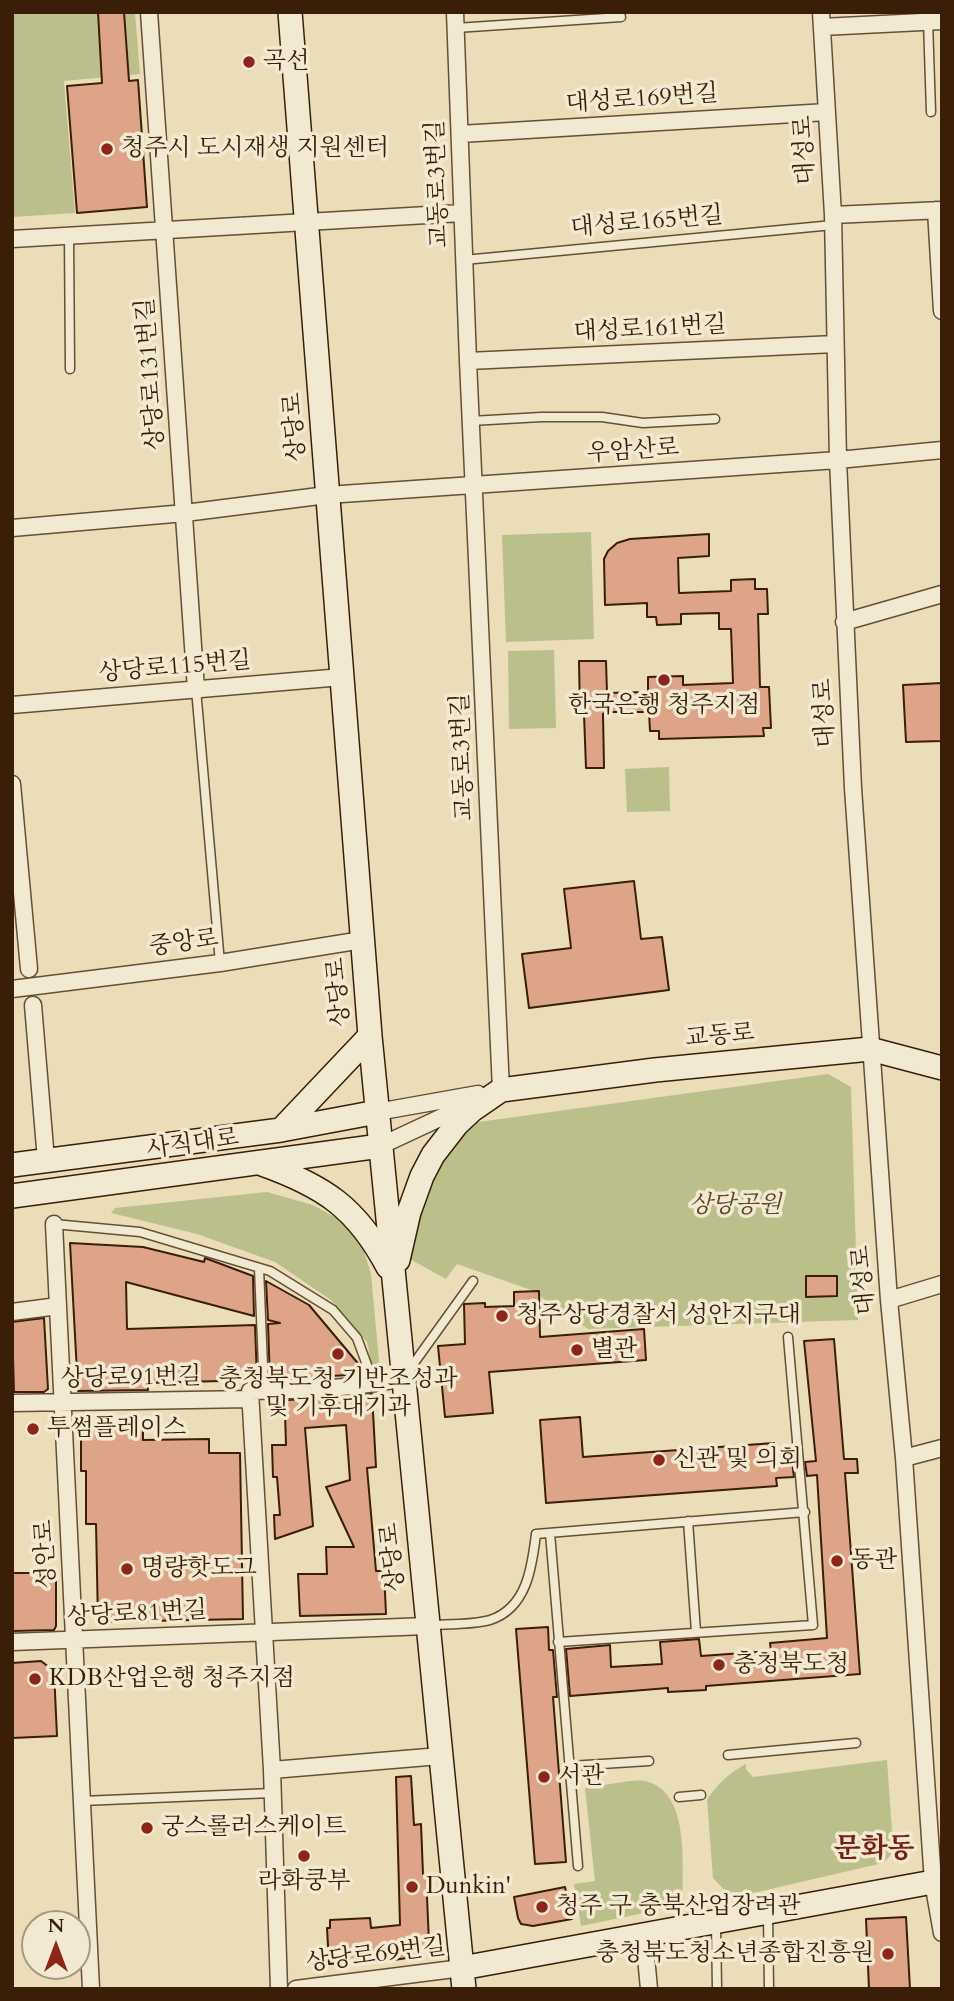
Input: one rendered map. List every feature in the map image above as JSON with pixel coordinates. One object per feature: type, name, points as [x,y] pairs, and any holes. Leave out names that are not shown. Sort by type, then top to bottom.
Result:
[{"type":"main road","name":"상당로","points":[[290,12],[370,1036],[463,1978]]},
{"type":"main road","points":[[281,1130],[370,1036]]},
{"type":"main road","name":"교동로","points":[[501,1090],[655,1070],[870,1049],[942,1068]]},
{"type":"main road","points":[[393,1277],[409,1212],[433,1155],[457,1124],[501,1090]]},
{"type":"main road","name":"사직대로","points":[[12,1165],[281,1130],[377,1112]]},
{"type":"main road","name":"사직대로","points":[[12,1196],[380,1146]]},
{"type":"main road","points":[[259,1163],[299,1178],[341,1205],[370,1235],[393,1277]]},
{"type":"main road","points":[[463,1978],[644,1935],[937,1881]]},
{"type":"street","name":"상당로131번길","points":[[149,12],[196,689]]},
{"type":"street","name":"교동로3번길","points":[[456,20],[468,361],[501,1090]]},
{"type":"street","points":[[821,20],[935,21]]},
{"type":"street","name":"대성로","points":[[821,20],[833,220],[838,460],[852,788],[889,1300],[942,1933]]},
{"type":"street","name":"대성로169번길","points":[[460,134],[827,111]]},
{"type":"street","points":[[833,220],[939,210],[942,311]]},
{"type":"street","points":[[12,239],[463,213]]},
{"type":"street","name":"대성로161번길","points":[[468,361],[835,344]]},
{"type":"street","name":"우암산로","points":[[12,528],[185,513],[327,495],[838,460],[942,450]]},
{"type":"street","points":[[844,622],[942,594]]},
{"type":"street","name":"상당로115번길","points":[[12,705],[342,677]]},
{"type":"street","points":[[12,784],[29,969]]},
{"type":"street","name":"중앙로","points":[[12,989],[219,963],[362,940]]},
{"type":"street","points":[[33,1005],[46,1160]]},
{"type":"street","name":"교동로","points":[[377,1112],[501,1090]]},
{"type":"street","name":"교동로","points":[[380,1146],[501,1090]]},
{"type":"street","name":"성안로","points":[[54,1224],[91,1989]]},
{"type":"street","points":[[889,1300],[942,1284]]},
{"type":"street","points":[[12,1312],[58,1306]]},
{"type":"street","name":"상당로91번길","points":[[12,1403],[257,1395],[374,1384],[403,1378]]},
{"type":"street","points":[[257,1395],[272,1793]]},
{"type":"street","points":[[904,1458],[942,1448]]},
{"type":"street","name":"상당로81번길","points":[[12,1642],[427,1626]]},
{"type":"street","points":[[272,1770],[440,1756]]},
{"type":"street","name":"상당로69번길","points":[[272,1793],[279,1989]]},
{"type":"street","points":[[644,1935],[649,1989]]},
{"type":"street","name":"상당로69번길","points":[[296,1989],[463,1978]]},
{"type":"lane","name":"교동로3번길","points":[[456,20],[621,17]]},
{"type":"lane","points":[[931,112],[935,21]]},
{"type":"lane","name":"대성로165번길","points":[[464,260],[833,220]]},
{"type":"lane","points":[[69,235],[70,369]]},
{"type":"lane","points":[[471,421],[541,417],[602,417],[643,423],[715,419]]},
{"type":"lane","points":[[196,689],[219,963]]},
{"type":"lane","points":[[54,1224],[140,1232],[270,1271],[333,1310],[357,1338],[374,1384]]},
{"type":"lane","points":[[257,1395],[259,1268]]},
{"type":"lane","points":[[403,1378],[473,1281]]},
{"type":"lane","points":[[558,1642],[813,1625],[789,1337]]},
{"type":"lane","points":[[427,1626],[490,1620],[514,1605],[526,1586],[536,1534],[805,1512]]},
{"type":"lane","points":[[688,1521],[696,1632]]},
{"type":"lane","points":[[550,1533],[578,1866]]},
{"type":"lane","points":[[728,1755],[856,1743]]},
{"type":"lane","points":[[570,1766],[649,1761]]},
{"type":"lane","points":[[82,1801],[272,1793]]},
{"type":"lane","points":[[679,1797],[701,1795]]},
{"type":"lane","points":[[768,1912],[769,1989]]},
{"type":"lane","points":[[716,1922],[717,1989]]},
{"type":"green space","points":[[12,12],[135,12],[140,74],[64,81],[75,213],[12,217]]},
{"type":"green space","points":[[591,532],[594,639],[506,642],[502,535]]},
{"type":"green space","points":[[554,650],[556,728],[509,729],[508,651]]},
{"type":"green space","points":[[669,767],[670,811],[627,812],[625,769]]},
{"type":"green space","name":"상당공원","points":[[828,1074],[851,1087],[858,1320],[588,1329],[531,1290],[457,1264],[446,1279],[408,1258],[433,1167],[471,1123]]},
{"type":"green space","points":[[267,1192],[313,1205],[342,1221],[361,1242],[371,1274],[380,1371],[373,1371],[367,1342],[331,1300],[275,1262],[197,1234],[111,1213],[115,1208]]},
{"type":"green space","points":[[887,1760],[893,1846],[891,1855],[883,1863],[732,1898],[713,1878],[707,1800],[719,1784],[734,1771],[746,1764],[746,1769],[753,1777]]},
{"type":"green space","points":[[645,1781],[659,1787],[676,1812],[682,1845],[683,1893],[669,1896],[668,1908],[581,1926],[574,1884],[595,1881],[585,1788]]},
{"type":"building","points":[[98,12],[124,12],[129,81],[138,80],[147,207],[77,213],[67,86],[102,83]]},
{"type":"building","points":[[709,534],[709,556],[678,558],[679,593],[731,591],[731,580],[755,579],[755,589],[767,589],[768,614],[758,614],[760,687],[769,687],[771,728],[763,728],[764,736],[659,739],[659,731],[650,731],[649,712],[607,712],[603,714],[604,768],[586,768],[584,714],[580,714],[579,661],[606,661],[607,693],[648,692],[648,677],[683,676],[683,685],[733,683],[731,629],[719,629],[719,613],[681,614],[681,624],[657,625],[656,617],[647,617],[647,603],[605,605],[604,559],[617,543],[630,539]]},
{"type":"building","points":[[942,683],[942,741],[906,742],[903,685]]},
{"type":"building","points":[[634,881],[641,939],[662,937],[669,990],[529,1008],[522,954],[571,948],[564,889]]},
{"type":"building","points":[[70,1243],[143,1247],[204,1262],[205,1258],[253,1276],[254,1316],[126,1282],[127,1329],[255,1325],[257,1380],[148,1383],[148,1390],[78,1391]]},
{"type":"building","points":[[806,1276],[837,1276],[837,1296],[806,1297]]},
{"type":"building","points":[[266,1281],[309,1305],[361,1367],[363,1374],[270,1380],[268,1324],[280,1323],[268,1320]]},
{"type":"building","points":[[539,1291],[540,1337],[644,1329],[646,1360],[489,1372],[493,1413],[445,1417],[438,1346],[465,1344],[464,1304],[485,1303],[485,1307],[514,1306],[514,1292]]},
{"type":"building","points":[[44,1318],[48,1389],[44,1392],[14,1392],[12,1322]]},
{"type":"building","points":[[834,1339],[844,1459],[857,1459],[858,1473],[845,1473],[860,1674],[706,1686],[706,1690],[668,1692],[668,1688],[570,1696],[566,1649],[610,1645],[611,1667],[662,1664],[660,1642],[699,1639],[701,1656],[771,1651],[770,1643],[827,1638],[817,1475],[807,1476],[805,1462],[816,1461],[804,1341]]},
{"type":"building","points":[[372,1394],[376,1467],[367,1468],[376,1571],[384,1571],[386,1614],[300,1616],[298,1574],[327,1574],[326,1547],[354,1547],[326,1487],[350,1480],[346,1425],[305,1428],[313,1526],[275,1539],[274,1515],[280,1515],[277,1477],[273,1477],[272,1445],[286,1445],[285,1413],[269,1414],[274,1401]]},
{"type":"building","name":"신관 및 의회","points":[[580,1417],[583,1457],[774,1443],[775,1464],[792,1462],[794,1477],[776,1478],[777,1486],[546,1503],[540,1420]]},
{"type":"building","points":[[90,1425],[143,1425],[143,1440],[209,1439],[209,1453],[240,1453],[243,1619],[98,1622],[96,1524],[86,1524],[86,1471],[81,1471],[81,1440]]},
{"type":"building","points":[[12,1573],[56,1573],[54,1630],[12,1631]]},
{"type":"building","name":"서관","points":[[548,1627],[557,1697],[553,1697],[566,1862],[535,1864],[516,1629]]},
{"type":"building","points":[[41,1661],[54,1671],[57,1736],[12,1738],[12,1663]]},
{"type":"building","points":[[411,1776],[414,1825],[421,1824],[429,1943],[413,1957],[329,1964],[327,1928],[330,1928],[330,1920],[370,1918],[371,1928],[400,1925],[396,1777]]},
{"type":"building","name":"청주 구 충북산업장려관","points":[[565,1887],[572,1919],[533,1926],[521,1924],[514,1897]]},
{"type":"building","name":"충청북도청소년종합진흥원","points":[[906,1917],[910,1989],[869,1989],[866,1919]]},
{"type":"place","name":"곡선","points":[[249,62]]},
{"type":"place","name":"청주시 도시재생 지원센터","points":[[107,149]]},
{"type":"place","name":"한국은행 청주지점","points":[[664,680]]},
{"type":"place","name":"청주상당경찰서 성안지구대","points":[[502,1316]]},
{"type":"place","name":"별관","points":[[577,1350]]},
{"type":"place","name":"충청북도청 기반조성과 및 기후대기과","points":[[338,1354]]},
{"type":"place","name":"투썸플레이스","points":[[33,1429]]},
{"type":"place","name":"신관 및 의회","points":[[659,1460]]},
{"type":"place","name":"동관","points":[[837,1561]]},
{"type":"place","name":"명량핫도그","points":[[127,1569]]},
{"type":"place","name":"충청북도청","points":[[719,1665]]},
{"type":"place","name":"KDB산업은행 청주지점","points":[[35,1679]]},
{"type":"place","name":"서관","points":[[544,1777]]},
{"type":"place","name":"궁스롤러스케이트","points":[[147,1828]]},
{"type":"place","name":"라화쿵부","points":[[304,1856]]},
{"type":"place","name":"Dunkin'","points":[[412,1887]]},
{"type":"place","name":"청주 구 충북산업장려관","points":[[542,1907]]},
{"type":"place","name":"충청북도청소년종합진흥원","points":[[888,1954]]},
{"type":"district","name":"문화동","points":[[874,1851]]}]
